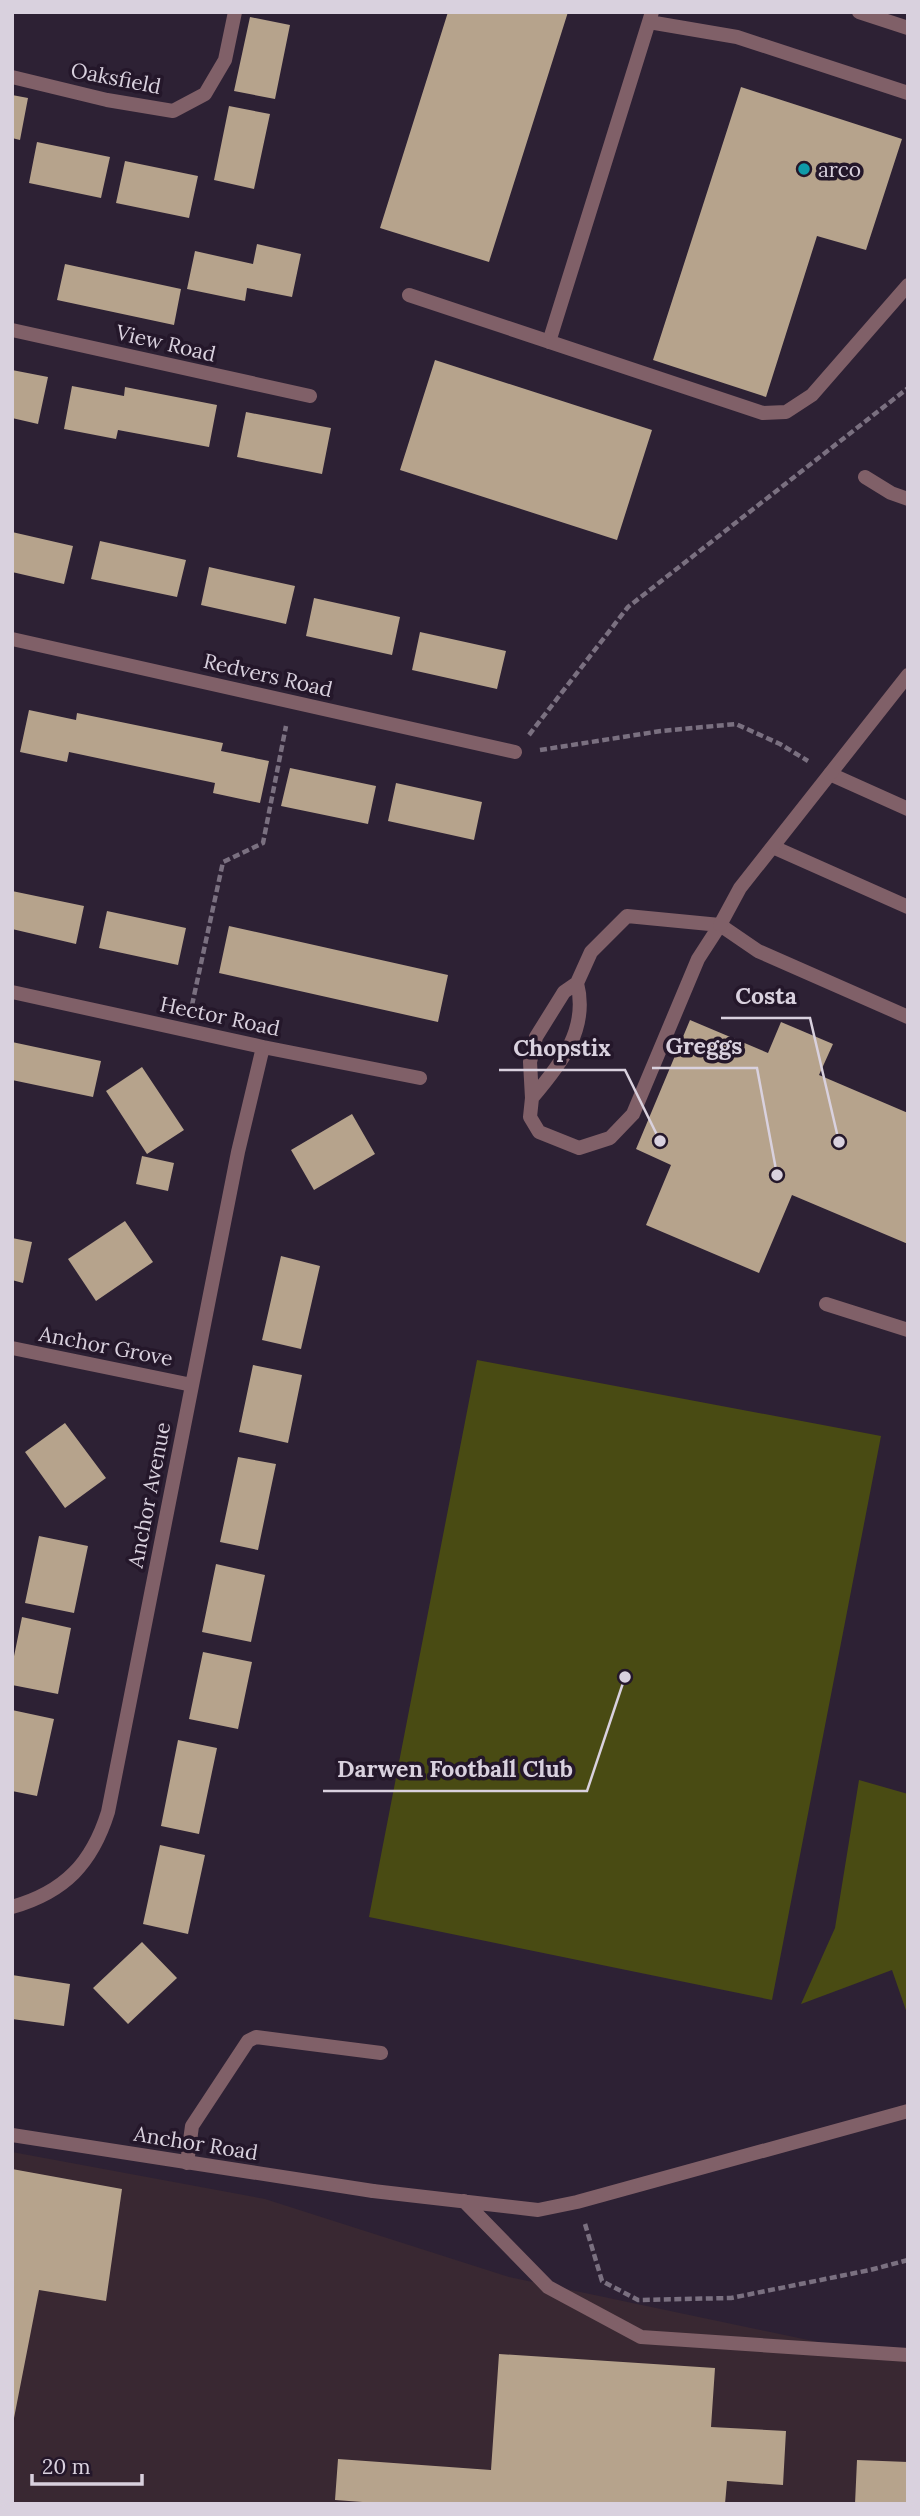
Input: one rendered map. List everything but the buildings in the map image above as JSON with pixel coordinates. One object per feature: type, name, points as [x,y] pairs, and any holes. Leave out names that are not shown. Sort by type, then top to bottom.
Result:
[{"type":"street","name":"Oaksfield","points":[[12,77],[107,100],[173,111],[205,94],[225,60],[235,12]]},
{"type":"street","points":[[859,12],[908,28]]},
{"type":"street","points":[[549,342],[650,17],[737,37],[908,93]]},
{"type":"street","points":[[409,295],[763,413],[786,412],[812,395],[908,285]]},
{"type":"street","name":"View Road","points":[[12,330],[310,396]]},
{"type":"street","points":[[865,477],[891,493],[908,499]]},
{"type":"street","name":"Redvers Road","points":[[12,639],[515,752]]},
{"type":"street","points":[[908,675],[740,888],[720,925],[698,959],[633,1114],[610,1138],[579,1148],[539,1132],[530,1117],[533,1098],[530,1062],[536,1037],[564,992],[577,983],[591,952],[627,916],[720,925],[758,951],[908,1017]]},
{"type":"street","points":[[830,774],[908,808]]},
{"type":"street","points":[[773,847],[908,907]]},
{"type":"street","points":[[533,1098],[557,1068],[577,1030],[581,1000],[577,983]]},
{"type":"street","name":"Hector Road","points":[[12,992],[420,1078]]},
{"type":"street","name":"Anchor Avenue","points":[[12,1907],[49,1893],[70,1878],[88,1858],[100,1836],[114,1786],[238,1152],[263,1047]]},
{"type":"street","points":[[826,1304],[908,1330]]},
{"type":"street","name":"Anchor Grove","points":[[12,1349],[192,1385]]},
{"type":"street","points":[[187,2163],[192,2126],[248,2041],[256,2036],[381,2053]]},
{"type":"street","name":"Anchor Road","points":[[12,2135],[373,2191],[537,2210],[577,2202],[908,2111]]},
{"type":"street","points":[[464,2202],[548,2287],[640,2337],[908,2355]]},
{"type":"path","points":[[515,752],[628,607],[908,388]]},
{"type":"path","points":[[187,1030],[223,862],[263,843],[290,702]]},
{"type":"path","points":[[515,752],[560,748],[660,731],[736,724],[780,744],[830,774]]},
{"type":"path","points":[[577,2202],[602,2281],[638,2300],[731,2298],[908,2260]]},
{"type":"shaded area","points":[[477,1360],[881,1436],[772,2000],[369,1917]]},
{"type":"shaded area","points":[[859,1780],[908,1794],[908,2016],[892,1970],[801,2004],[835,1928]]},
{"type":"shaded area","points":[[12,2152],[265,2199],[509,2277],[908,2361],[908,2504],[12,2504]]},
{"type":"place","name":"arco","points":[[804,169]]},
{"type":"place","name":"Chopstix","points":[[660,1141]]},
{"type":"place","name":"Costa","points":[[839,1142]]},
{"type":"place","name":"Greggs","points":[[777,1175]]},
{"type":"place","name":"Darwen Football Club","points":[[625,1677]]}]
